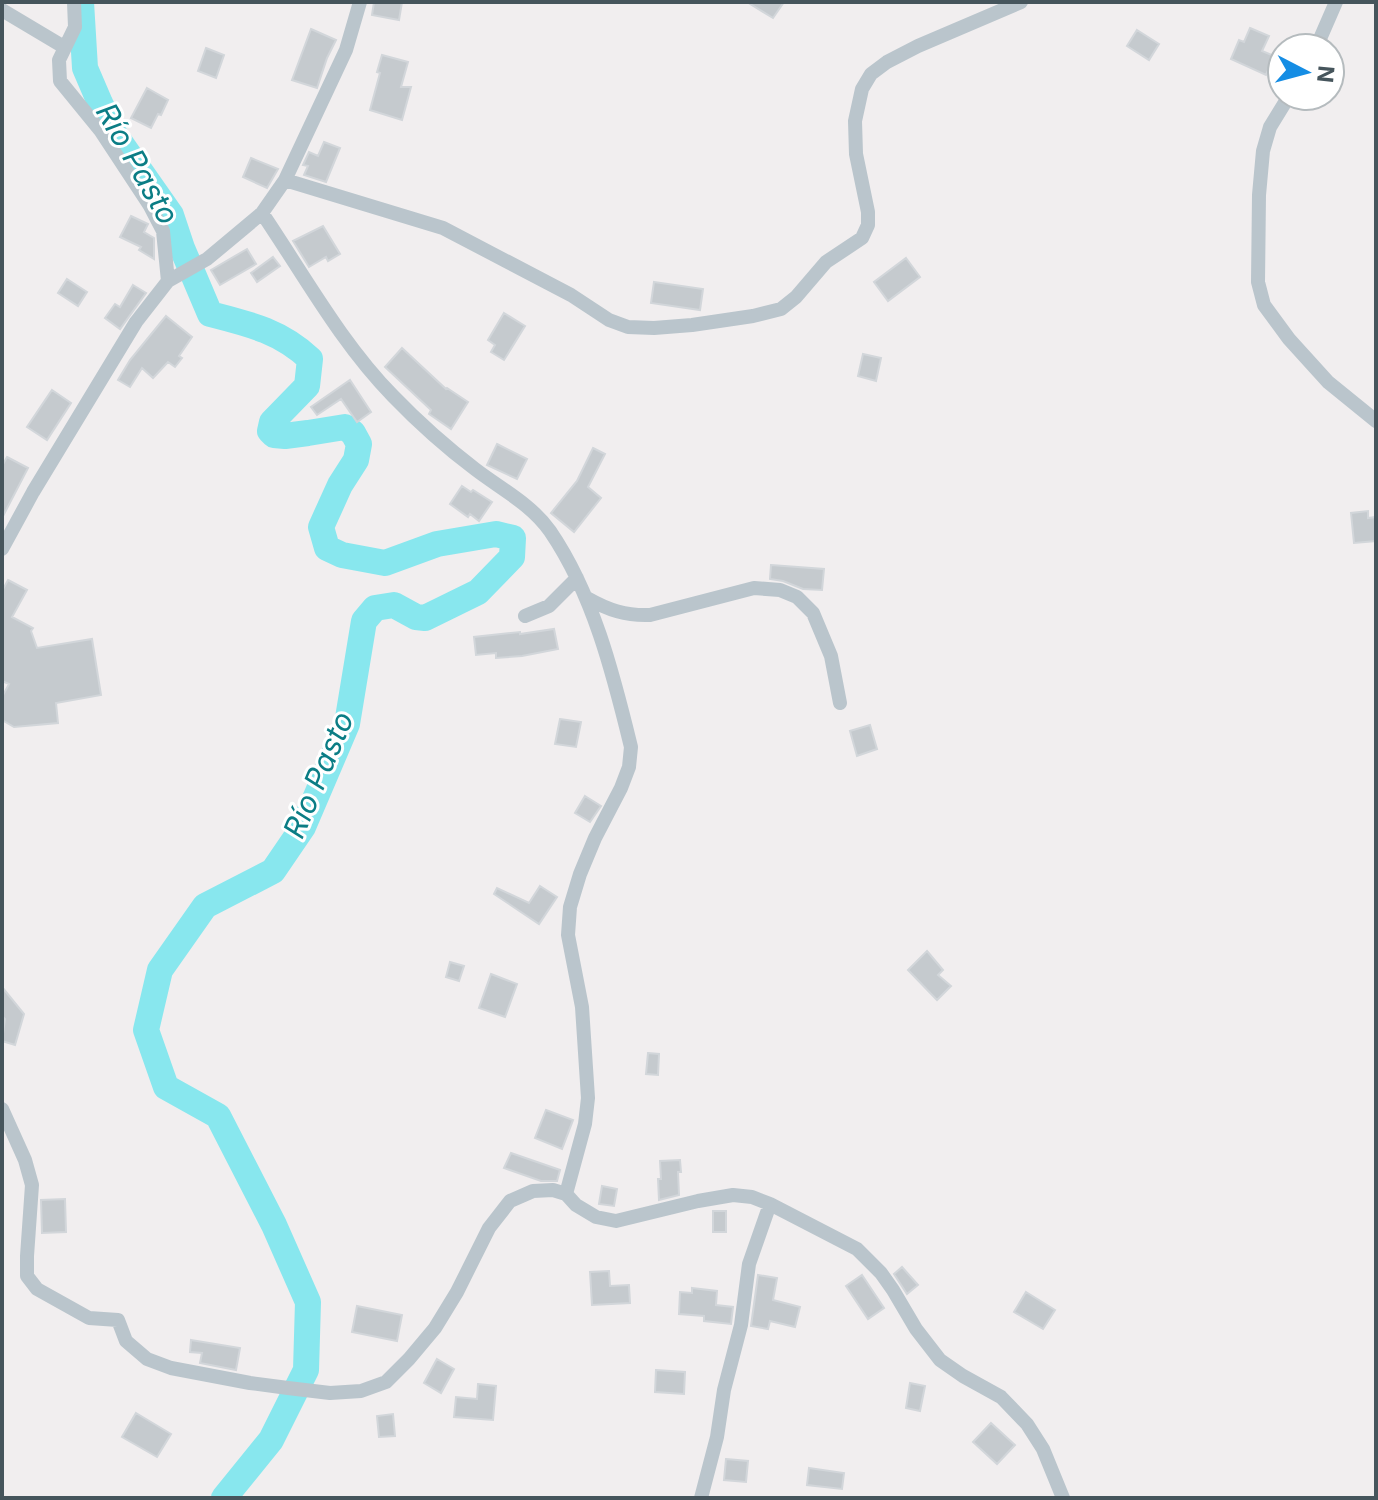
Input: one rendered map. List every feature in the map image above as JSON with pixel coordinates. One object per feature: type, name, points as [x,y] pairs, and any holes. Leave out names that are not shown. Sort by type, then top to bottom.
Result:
[{"type":"street","points":[[74,2],[75,27],[59,60],[60,81],[100,130],[150,206],[163,231],[168,281]]},
{"type":"street","points":[[2,549],[136,322],[168,281],[207,259],[262,213],[285,180],[346,50],[360,2]]},
{"type":"street","points":[[285,180],[443,228],[571,295],[609,320],[628,327],[692,325],[767,313],[781,309],[796,297],[826,262],[862,238],[868,225],[856,154],[855,121],[862,89],[871,74],[918,46],[1021,2]]},
{"type":"street","points":[[1323,32],[1336,2]]},
{"type":"street","points":[[2,10],[64,47]]},
{"type":"street","points":[[1279,112],[1270,127],[1263,151],[1259,195],[1258,282],[1264,305],[1289,339],[1328,382],[1376,421]]},
{"type":"street","points":[[262,213],[352,350],[393,396],[449,449],[536,514],[551,533],[577,578],[603,648],[631,747],[625,778],[595,838],[570,907],[568,935],[582,1007],[588,1098],[585,1124],[566,1194]]},
{"type":"street","points":[[525,616],[549,606],[577,578]]},
{"type":"street","points":[[586,598],[608,610],[633,616],[650,615],[754,588],[780,590],[797,597],[813,613],[831,656],[840,703]]},
{"type":"street","points":[[2,1109],[25,1160],[32,1185],[27,1276],[37,1289],[89,1318],[118,1320],[126,1341],[147,1359],[171,1368],[288,1388],[330,1393],[361,1391],[386,1382],[435,1328],[489,1228],[510,1201],[533,1191],[553,1190],[566,1194],[576,1205],[596,1217],[616,1221],[666,1207],[733,1195],[752,1197],[857,1249],[881,1273],[916,1329],[940,1360],[1001,1397],[1027,1424],[1043,1449],[1063,1498]]},
{"type":"street","points":[[701,1498],[741,1325],[749,1264],[770,1204]]},
{"type":"building","points":[[374,2],[402,2],[399,20],[372,15]]},
{"type":"building","points":[[747,2],[784,2],[773,18]]},
{"type":"building","points":[[1250,28],[1266,35],[1262,51],[1266,53],[1266,75],[1231,59],[1239,40],[1244,42]]},
{"type":"building","points":[[311,29],[336,40],[317,88],[292,80]]},
{"type":"building","points":[[1137,30],[1159,44],[1149,60],[1127,46]]},
{"type":"building","points":[[206,48],[224,55],[216,78],[198,71]]},
{"type":"building","points":[[382,55],[408,62],[401,87],[411,87],[402,120],[370,110]]},
{"type":"building","points":[[147,88],[168,100],[151,128],[131,118]]},
{"type":"building","points":[[324,142],[340,148],[326,182],[304,175],[308,166],[303,165],[309,152],[318,156]]},
{"type":"building","points":[[251,158],[278,169],[267,188],[243,177]]},
{"type":"building","points":[[131,216],[148,224],[144,232],[154,238],[154,259],[139,250],[141,247],[120,237]]},
{"type":"building","points":[[323,226],[340,254],[328,261],[326,257],[309,267],[293,241]]},
{"type":"building","points":[[247,249],[256,264],[220,285],[211,270]]},
{"type":"building","points":[[273,257],[280,266],[257,282],[251,273]]},
{"type":"building","points":[[906,258],[920,277],[888,301],[874,282]]},
{"type":"building","points":[[67,279],[87,292],[78,306],[58,293]]},
{"type":"building","points":[[654,282],[703,289],[700,310],[651,303]]},
{"type":"building","points":[[133,285],[146,293],[120,329],[105,318],[115,304],[120,307]]},
{"type":"building","points":[[504,313],[525,326],[504,360],[491,352],[495,345],[488,340]]},
{"type":"building","points":[[166,316],[192,337],[179,356],[182,358],[175,367],[168,362],[153,378],[142,368],[130,387],[118,380],[130,360]]},
{"type":"building","points":[[402,348],[446,389],[468,402],[451,429],[429,414],[431,410],[385,367]]},
{"type":"building","points":[[863,354],[881,358],[876,381],[858,376]]},
{"type":"building","points":[[350,380],[371,412],[357,422],[341,399],[317,415],[311,407]]},
{"type":"building","points":[[52,390],[71,403],[47,440],[27,427]]},
{"type":"building","points":[[497,444],[527,459],[517,479],[487,465]]},
{"type":"building","points":[[593,448],[605,454],[588,487],[601,498],[574,532],[551,513],[577,481]]},
{"type":"building","points":[[7,457],[28,468],[2,518],[2,466]]},
{"type":"building","points":[[462,486],[492,502],[479,521],[450,504]]},
{"type":"building","points":[[1368,511],[1368,518],[1376,517],[1376,541],[1354,543],[1351,513]]},
{"type":"building","points":[[771,565],[824,569],[822,590],[803,589],[770,579]]},
{"type":"building","points":[[8,580],[27,590],[12,617],[33,628],[31,631],[37,648],[92,639],[101,695],[56,703],[58,723],[14,727],[2,720],[2,697],[9,684],[2,681],[2,591]]},
{"type":"building","points":[[554,629],[558,649],[496,658],[496,653],[476,655],[474,637]]},
{"type":"building","points":[[560,719],[581,722],[576,747],[555,744]]},
{"type":"building","points":[[870,725],[877,749],[857,756],[850,731]]},
{"type":"building","points":[[585,796],[601,806],[590,822],[575,813]]},
{"type":"building","points":[[540,886],[557,897],[539,924],[494,894],[497,888],[529,903]]},
{"type":"building","points":[[927,951],[943,970],[938,975],[951,986],[937,1000],[908,970]]},
{"type":"building","points":[[450,962],[464,966],[459,981],[446,977]]},
{"type":"building","points":[[491,974],[517,984],[505,1017],[479,1008]]},
{"type":"building","points":[[2,987],[24,1014],[15,1045],[2,1041],[5,1019],[2,1016]]},
{"type":"building","points":[[648,1053],[659,1054],[658,1075],[646,1074]]},
{"type":"building","points":[[546,1110],[573,1120],[562,1149],[535,1138]]},
{"type":"building","points":[[511,1153],[560,1170],[557,1181],[541,1181],[504,1168]]},
{"type":"building","points":[[680,1160],[679,1195],[659,1200],[660,1161]]},
{"type":"building","points":[[602,1186],[617,1189],[614,1206],[599,1204]]},
{"type":"building","points":[[65,1199],[66,1232],[42,1233],[41,1200]]},
{"type":"building","points":[[713,1211],[726,1211],[726,1232],[713,1232]]},
{"type":"building","points":[[902,1267],[918,1285],[907,1294],[894,1274]]},
{"type":"building","points":[[609,1271],[610,1286],[629,1285],[630,1303],[592,1305],[590,1272]]},
{"type":"building","points":[[758,1275],[777,1278],[773,1300],[800,1307],[795,1327],[770,1321],[768,1329],[751,1326]]},
{"type":"building","points":[[862,1275],[884,1308],[868,1319],[846,1286]]},
{"type":"building","points":[[692,1288],[717,1291],[716,1305],[733,1307],[731,1324],[704,1321],[704,1316],[679,1314],[680,1292],[692,1293]]},
{"type":"building","points":[[1026,1292],[1055,1310],[1043,1329],[1014,1312]]},
{"type":"building","points":[[357,1306],[402,1315],[397,1341],[352,1332]]},
{"type":"building","points":[[191,1340],[240,1348],[236,1370],[200,1363],[202,1353],[190,1352]]},
{"type":"building","points":[[437,1359],[454,1369],[441,1393],[424,1383]]},
{"type":"building","points":[[656,1370],[685,1372],[684,1394],[655,1392]]},
{"type":"building","points":[[910,1383],[925,1386],[920,1411],[906,1408]]},
{"type":"building","points":[[478,1384],[496,1386],[493,1420],[454,1417],[456,1397],[477,1399]]},
{"type":"building","points":[[136,1413],[171,1434],[157,1457],[122,1437]]},
{"type":"building","points":[[393,1414],[395,1436],[379,1437],[377,1416]]},
{"type":"building","points":[[991,1423],[1015,1445],[997,1464],[973,1442]]},
{"type":"building","points":[[726,1459],[748,1461],[746,1482],[724,1480]]},
{"type":"building","points":[[809,1468],[844,1473],[842,1489],[807,1485]]},
{"type":"waterway","name":"Río Pasto","points":[[81,2],[85,68],[115,135],[171,215],[210,314],[275,335],[310,359],[307,386],[272,422],[270,431],[274,435],[285,436],[345,427],[359,444],[356,460],[340,485],[321,527],[327,548],[342,555],[385,563],[437,544],[496,534],[513,538],[512,557],[478,592],[425,618],[416,617],[394,605],[375,608],[364,621],[347,724],[303,827],[273,871],[205,906],[160,970],[146,1030],[166,1087],[218,1116],[274,1225],[308,1302],[306,1370],[271,1440],[224,1498]]}]
